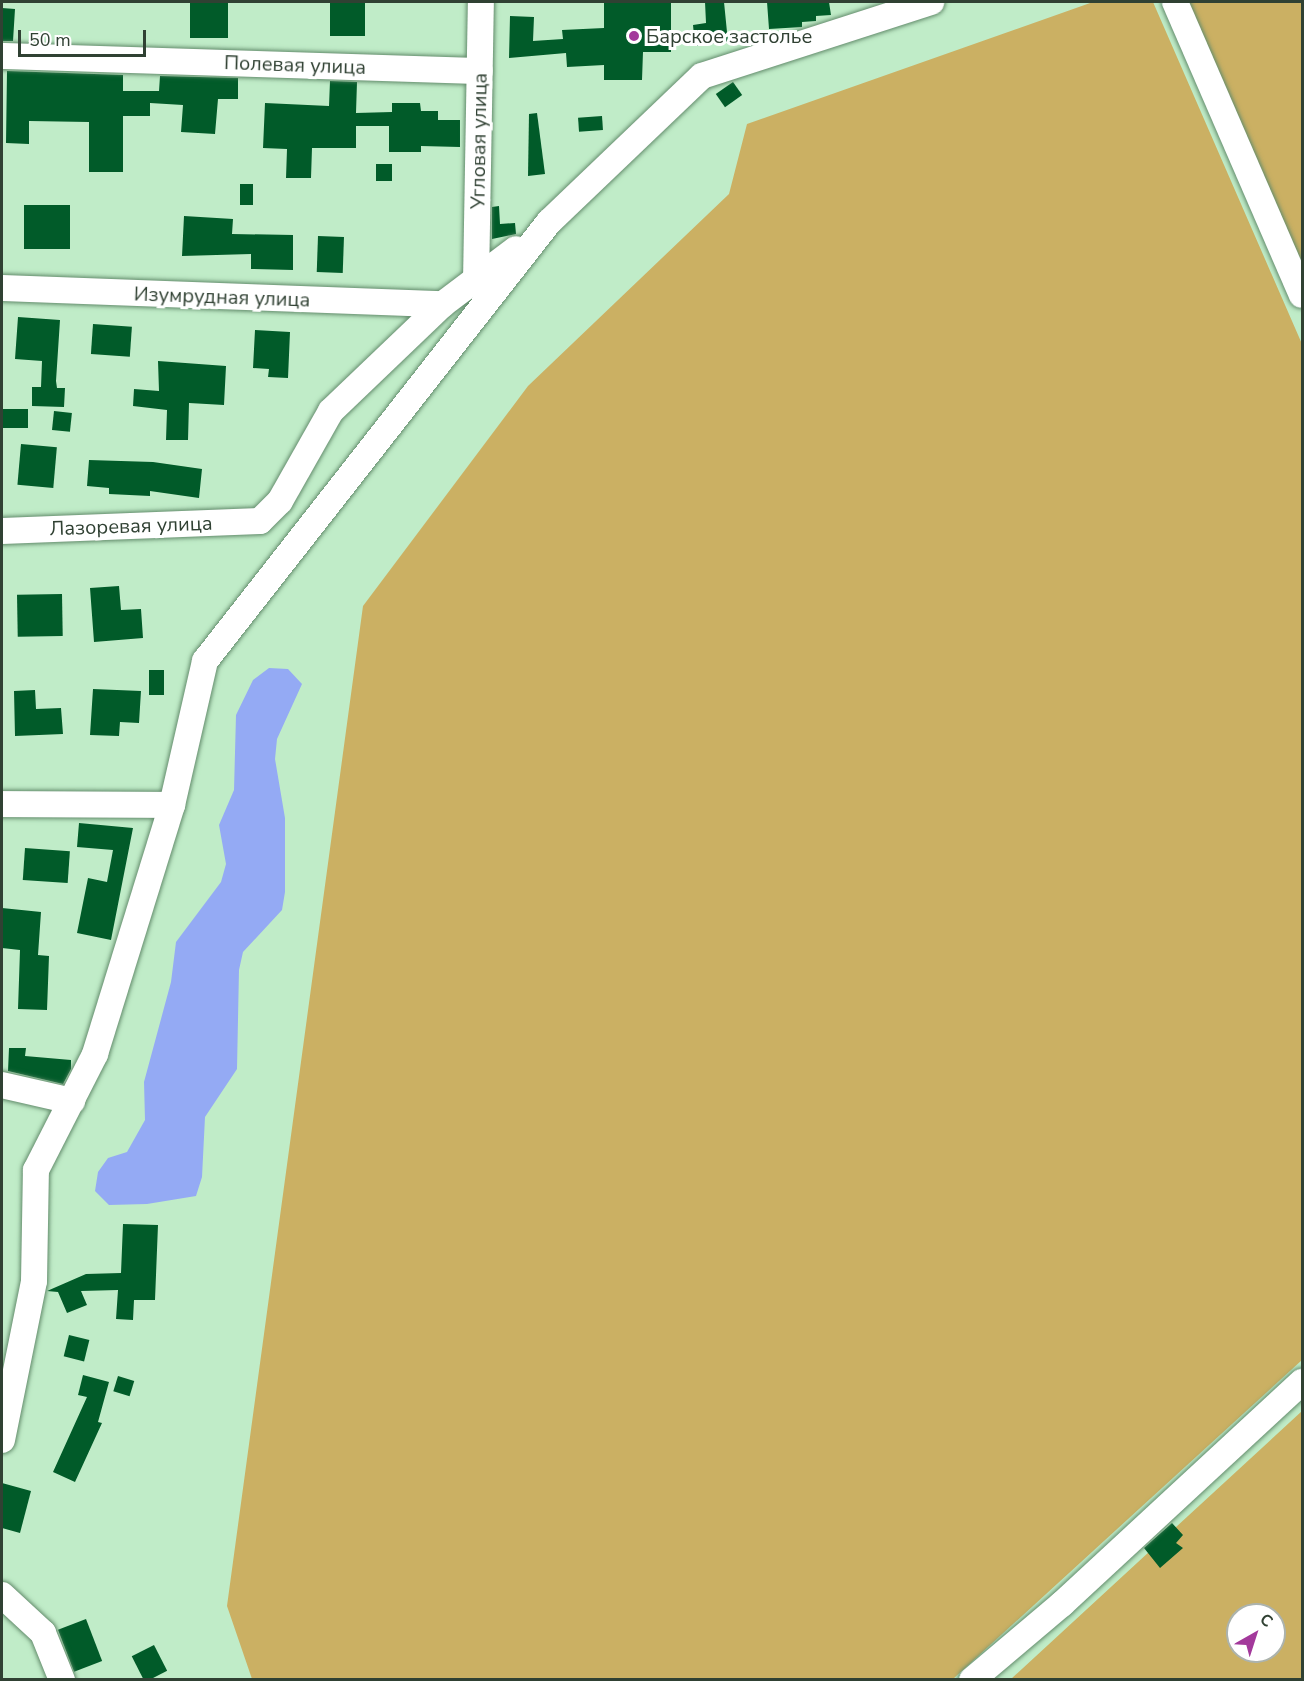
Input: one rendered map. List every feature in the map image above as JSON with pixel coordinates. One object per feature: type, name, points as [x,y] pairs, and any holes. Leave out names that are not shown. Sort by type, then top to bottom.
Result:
[{"type":"street","name":"Угловая улица","points":[[476,281],[481,2]]},
{"type":"street","points":[[443,304],[476,281],[549,222],[702,76],[931,2]]},
{"type":"street","points":[[1175,2],[1302,295]]},
{"type":"street","name":"Полевая улица","points":[[2,56],[480,71]]},
{"type":"street","points":[[2,1440],[8,1372],[34,1281],[36,1170],[95,1054],[172,805],[205,661],[549,222]]},
{"type":"street","name":"Изумрудная улица","points":[[2,288],[443,304]]},
{"type":"street","name":"Лазоревая улица","points":[[2,531],[260,521],[280,501],[331,411],[443,304]]},
{"type":"street","points":[[2,804],[172,805]]},
{"type":"street","points":[[2,1085],[72,1101]]},
{"type":"street","points":[[972,1680],[1062,1604],[1302,1382]]},
{"type":"street","points":[[2,1598],[43,1633],[62,1680]]},
{"type":"shaded area","points":[[1093,2],[1153,2],[1302,344],[1302,1360],[953,1679],[252,1679],[227,1606],[363,606],[528,386],[729,194],[747,124]]},
{"type":"shaded area","points":[[1183,2],[1302,2],[1302,262]]},
{"type":"shaded area","points":[[1302,1411],[1302,1679],[1011,1679]]},
{"type":"water","points":[[269,668],[288,669],[302,684],[277,739],[275,759],[285,818],[285,892],[282,910],[243,952],[239,970],[237,1069],[205,1117],[202,1177],[196,1196],[147,1204],[109,1205],[95,1191],[98,1172],[108,1158],[127,1152],[145,1120],[144,1082],[171,982],[176,942],[221,882],[226,864],[219,825],[234,790],[236,715],[253,680]]},
{"type":"building","points":[[190,2],[228,2],[228,38],[190,38]]},
{"type":"building","points":[[330,2],[365,2],[365,36],[330,36]]},
{"type":"building","points":[[604,2],[671,2],[671,52],[643,52],[642,80],[604,80],[604,65],[567,67],[566,53],[509,58],[510,16],[534,17],[533,41],[563,39],[562,30],[604,28]]},
{"type":"building","points":[[705,2],[724,2],[728,42],[695,46],[693,25],[706,23]]},
{"type":"building","points":[[767,2],[829,2],[831,15],[816,16],[816,21],[802,22],[802,27],[769,29]]},
{"type":"building","points":[[2,8],[15,9],[13,41],[2,41]]},
{"type":"building","points":[[7,71],[123,75],[123,91],[159,91],[160,76],[238,78],[238,99],[218,99],[215,134],[181,132],[183,105],[150,103],[150,116],[123,116],[123,172],[89,172],[89,122],[29,121],[29,144],[6,143]]},
{"type":"building","points":[[330,81],[357,82],[356,113],[392,112],[392,103],[420,103],[421,111],[438,111],[438,120],[460,120],[460,147],[421,146],[421,152],[389,152],[389,126],[356,126],[356,148],[312,148],[311,178],[286,178],[287,149],[263,148],[265,103],[329,106]]},
{"type":"building","points":[[733,82],[742,95],[725,107],[716,94]]},
{"type":"building","points":[[537,113],[545,174],[528,176],[529,114]]},
{"type":"building","points":[[602,116],[603,130],[579,132],[578,118]]},
{"type":"building","points":[[376,164],[392,164],[392,181],[376,181]]},
{"type":"building","points":[[240,184],[253,184],[253,205],[240,205]]},
{"type":"building","points":[[24,205],[70,205],[70,249],[24,249]]},
{"type":"building","points":[[499,206],[500,224],[515,223],[516,234],[492,239],[492,207]]},
{"type":"building","points":[[184,216],[233,219],[232,234],[293,235],[293,270],[251,269],[251,254],[182,256]]},
{"type":"building","points":[[318,236],[344,237],[343,273],[317,272]]},
{"type":"building","points":[[18,317],[60,320],[56,381],[57,388],[65,388],[64,407],[32,406],[32,387],[41,387],[42,361],[15,359]]},
{"type":"building","points":[[93,324],[132,327],[130,357],[91,354]]},
{"type":"building","points":[[255,330],[290,332],[288,378],[268,377],[269,369],[253,368]]},
{"type":"building","points":[[158,361],[226,366],[224,405],[189,403],[188,440],[166,440],[167,410],[133,406],[134,389],[159,391]]},
{"type":"building","points":[[2,409],[28,409],[28,428],[2,428]]},
{"type":"building","points":[[54,411],[72,413],[70,432],[52,430]]},
{"type":"building","points":[[21,444],[57,447],[53,488],[17,485]]},
{"type":"building","points":[[89,460],[153,462],[202,469],[199,498],[150,491],[150,496],[109,494],[109,488],[87,486]]},
{"type":"building","points":[[119,586],[121,610],[141,609],[143,638],[94,642],[90,588]]},
{"type":"building","points":[[62,594],[63,636],[18,637],[17,595]]},
{"type":"building","points":[[149,670],[164,670],[164,695],[149,695]]},
{"type":"building","points":[[93,689],[141,691],[139,723],[120,722],[119,736],[90,735]]},
{"type":"building","points":[[35,690],[36,709],[61,708],[63,734],[15,736],[14,691]]},
{"type":"building","points":[[79,823],[133,828],[111,940],[77,933],[88,878],[107,882],[113,850],[77,847]]},
{"type":"building","points":[[25,848],[70,851],[68,883],[23,880]]},
{"type":"building","points":[[2,908],[41,912],[38,955],[49,956],[47,1010],[18,1009],[20,950],[2,948]]},
{"type":"building","points":[[9,1048],[26,1048],[25,1056],[71,1060],[71,1069],[63,1084],[8,1071]]},
{"type":"building","points":[[123,1224],[158,1225],[155,1300],[134,1300],[133,1320],[116,1319],[118,1290],[81,1291],[87,1305],[67,1313],[58,1292],[47,1291],[86,1274],[121,1273]]},
{"type":"building","points":[[69,1335],[89,1340],[84,1361],[64,1356]]},
{"type":"building","points":[[83,1375],[109,1382],[98,1422],[102,1423],[75,1482],[53,1472],[87,1397],[78,1395]]},
{"type":"building","points":[[118,1376],[134,1381],[130,1396],[113,1391]]},
{"type":"building","points":[[2,1483],[31,1491],[20,1533],[2,1528]]},
{"type":"building","points":[[1172,1523],[1183,1535],[1176,1543],[1183,1548],[1160,1568],[1144,1548]]},
{"type":"building","points":[[86,1619],[102,1661],[74,1672],[58,1630]]},
{"type":"building","points":[[154,1645],[167,1671],[149,1680],[144,1680],[132,1656]]},
{"type":"place","name":"Барское застолье","points":[[634,36]]}]
